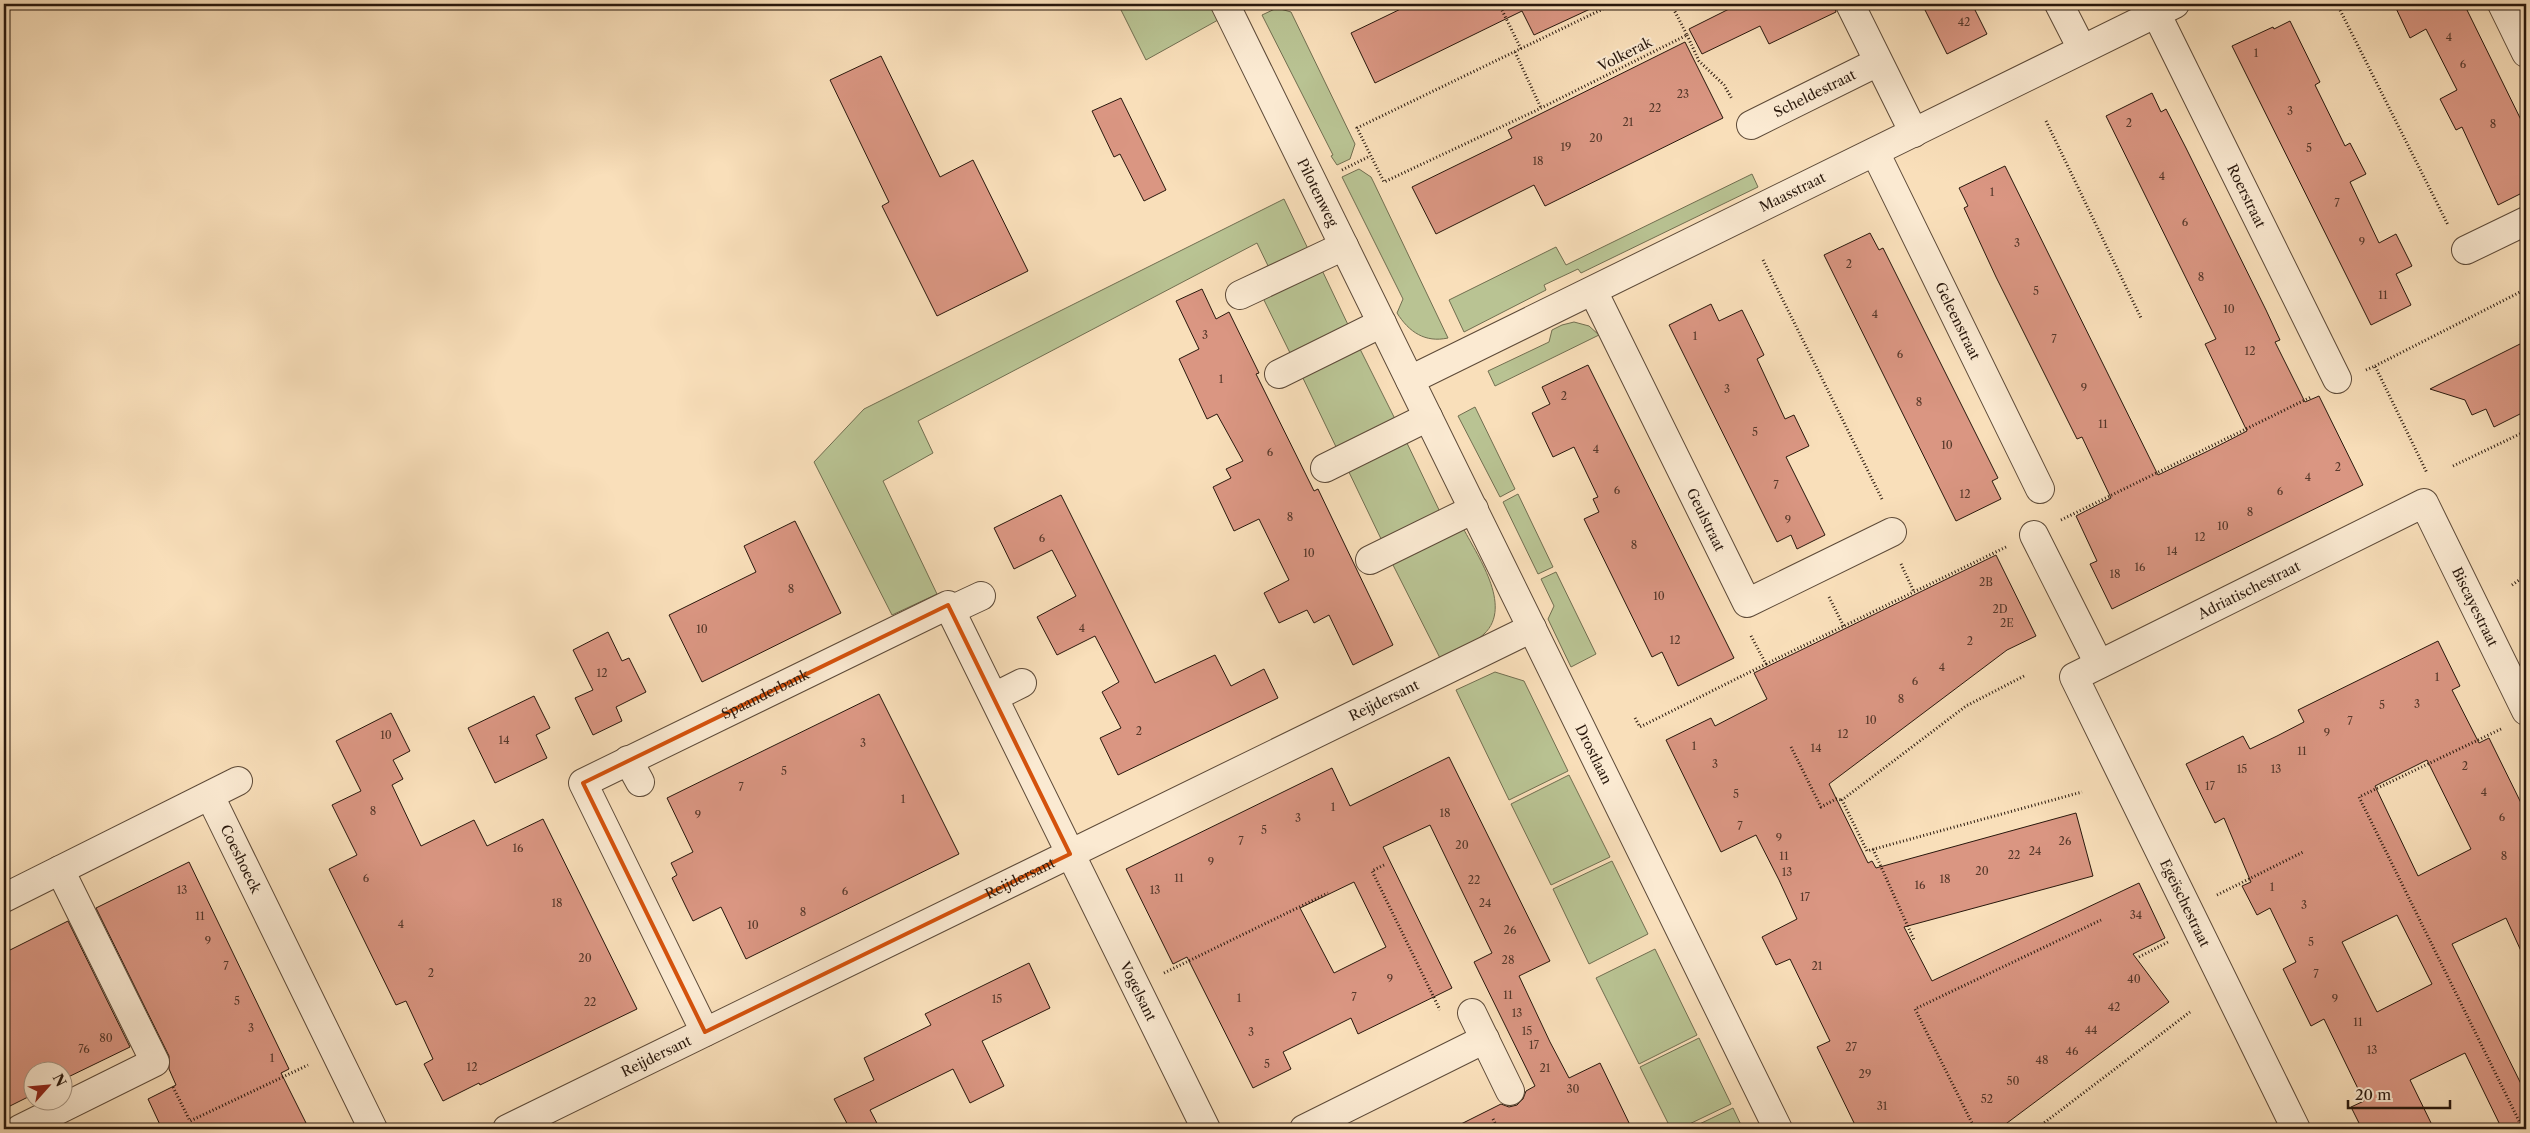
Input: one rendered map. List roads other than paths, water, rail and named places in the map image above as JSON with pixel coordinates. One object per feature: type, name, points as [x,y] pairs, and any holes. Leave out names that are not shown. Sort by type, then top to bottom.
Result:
[{"type":"street","name":"Pilotenweg","points":[[1225,4],[1410,380]]},
{"type":"street","points":[[1850,4],[1914,133]]},
{"type":"street","points":[[2059,4],[2082,49]]},
{"type":"street","points":[[2502,4],[2526,53]]},
{"type":"street","name":"Maasstraat","points":[[1410,380],[2166,8]]},
{"type":"street","name":"Roerstraat","points":[[2166,8],[2339,381]]},
{"type":"street","name":"Scheldestraat","points":[[1743,115],[1878,62]]},
{"type":"street","name":"Geleenstraat","points":[[1875,152],[2040,489]]},
{"type":"street","points":[[2466,250],[2526,221]]},
{"type":"street","points":[[1240,295],[1344,246]]},
{"type":"street","name":"Geulstraat","points":[[1593,291],[1747,603],[1892,532]]},
{"type":"street","points":[[1279,374],[1382,323]]},
{"type":"street","name":"Drostlaan","points":[[1410,380],[1778,1129]]},
{"type":"street","points":[[1326,468],[1428,417]]},
{"type":"street","name":"Adriatischestraat","points":[[2074,677],[2424,503]]},
{"type":"street","name":"Biscayestraat","points":[[2424,503],[2516,719]]},
{"type":"street","points":[[1370,560],[1474,509]]},
{"type":"street","points":[[2044,529],[2099,664]]},
{"type":"street","points":[[981,596],[951,610],[1070,854]]},
{"type":"street","name":"Spaanderbank","points":[[705,1032],[583,783],[634,771],[948,605],[951,610]]},
{"type":"street","name":"Reijdersant","points":[[507,1129],[1532,628]]},
{"type":"street","name":"Egeïschestraat","points":[[2074,677],[2296,1129]]},
{"type":"street","points":[[994,697],[1022,683]]},
{"type":"street","points":[[4,898],[238,781]]},
{"type":"street","name":"Coeshoeck","points":[[210,796],[373,1129]]},
{"type":"street","name":"Vogelsant","points":[[1070,854],[1206,1129]]},
{"type":"street","points":[[20,1129],[155,1062],[60,870]]},
{"type":"street","points":[[1472,1013],[1510,1091]]},
{"type":"street","points":[[1304,1129],[1485,1039]]}]
